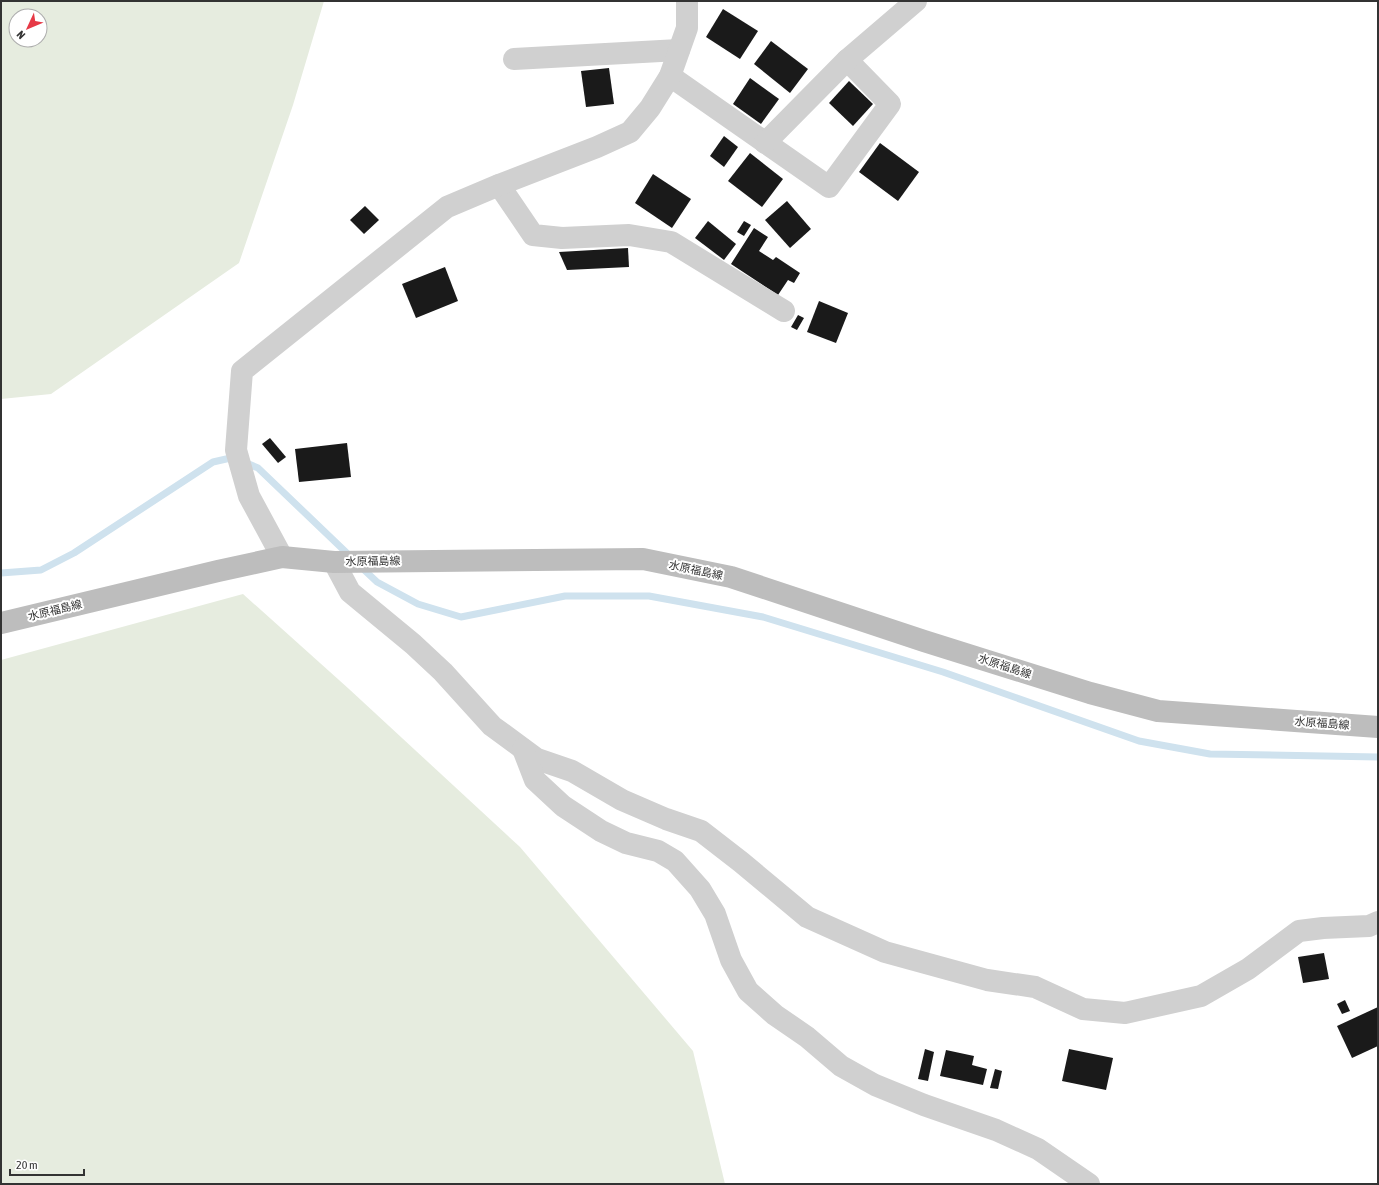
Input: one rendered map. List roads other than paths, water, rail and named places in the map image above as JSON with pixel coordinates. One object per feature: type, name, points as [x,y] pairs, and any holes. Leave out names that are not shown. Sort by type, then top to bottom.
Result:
[{"type":"main road","name":"水原福島線","points":[[1,623],[282,557],[334,562],[643,559],[731,577],[924,641],[1083,691],[1158,711],[1378,727]]},
{"type":"street","points":[[282,557],[249,496],[236,450],[242,371],[446,207],[499,184],[597,147],[630,132],[650,108],[670,76],[687,28],[687,1]]},
{"type":"street","points":[[766,142],[847,60],[916,1]]},
{"type":"street","points":[[514,59],[679,50]]},
{"type":"street","points":[[670,76],[829,186],[890,104],[847,60]]},
{"type":"street","points":[[499,184],[533,235],[562,238],[629,235],[671,242],[784,311]]},
{"type":"street","points":[[334,562],[350,592],[413,644],[443,672],[492,726],[522,749],[537,759],[572,771],[622,800],[666,819],[701,831],[741,862],[806,917],[885,952],[987,980],[1035,987],[1083,1009],[1125,1013],[1201,996],[1248,970],[1299,931],[1323,928],[1370,926],[1378,922]]},
{"type":"street","points":[[522,749],[535,780],[563,806],[601,831],[626,843],[658,851],[675,861],[700,889],[715,914],[731,960],[748,991],[775,1015],[807,1037],[841,1066],[875,1085],[924,1105],[996,1130],[1038,1149],[1089,1184]]},
{"type":"waterway","points":[[1,573],[41,570],[74,553],[213,462],[235,457]]},
{"type":"waterway","points":[[244,462],[258,468],[351,557]]},
{"type":"waterway","points":[[360,566],[377,582],[418,604],[461,617],[565,596],[649,596],[763,617],[943,672],[1139,741],[1210,754],[1378,757]]}]
